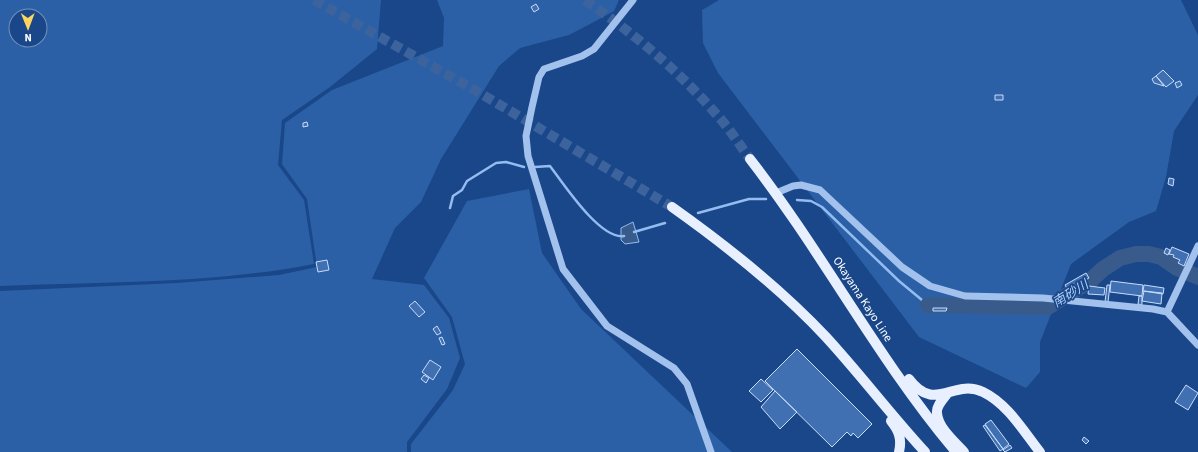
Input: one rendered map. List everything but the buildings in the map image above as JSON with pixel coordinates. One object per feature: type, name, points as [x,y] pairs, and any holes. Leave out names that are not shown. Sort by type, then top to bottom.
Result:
[{"type":"main road","name":"Okayama Kayo Line","points":[[750,159],[776,193],[878,346],[927,415],[956,452]]},
{"type":"main road","points":[[672,207],[727,246],[783,294],[841,354],[925,452]]},
{"type":"main road","points":[[878,346],[897,364],[915,388],[922,393],[927,395],[947,394],[958,389],[966,388],[975,389],[992,397],[1006,409],[1040,452]]},
{"type":"main road","points":[[841,354],[849,372],[897,429],[901,438],[899,452]]},
{"type":"main road","points":[[947,394],[938,407],[937,414],[942,426],[964,452]]},
{"type":"street","points":[[633,0],[594,50],[582,56],[544,69],[540,76],[526,136],[528,156],[563,269],[607,326],[674,368],[681,375],[687,384],[711,452]]},
{"type":"street","points":[[776,193],[792,186],[801,185],[820,190],[902,268],[930,286],[965,296],[1053,299],[1139,307],[1167,312],[1198,345]]},
{"type":"street","points":[[1167,312],[1198,246]]},
{"type":"shaded area","points":[[0,0],[381,0],[377,49],[330,87],[282,120],[278,165],[304,200],[314,264],[275,271],[197,279],[0,286]]},
{"type":"shaded area","points":[[437,0],[619,0],[614,11],[569,35],[520,48],[499,66],[441,159],[421,202],[395,228],[372,279],[424,285],[449,318],[460,358],[447,389],[407,442],[407,452],[0,452],[0,291],[177,283],[279,275],[317,267],[307,199],[282,164],[285,123],[332,90],[443,46],[444,18]]},
{"type":"shaded area","points":[[719,0],[1181,0],[1198,35],[1198,95],[1174,131],[1166,177],[1156,211],[1129,222],[1071,264],[1040,342],[1040,372],[1026,388],[919,337],[718,73],[703,43],[702,10]]},
{"type":"shaded area","points":[[529,189],[542,253],[581,309],[732,452],[411,452],[411,444],[453,390],[465,364],[452,317],[424,278],[467,201]]},
{"type":"shaded area","points":[[633,222],[639,242],[625,244],[621,240],[621,228]]},
{"type":"waterway","points":[[450,208],[453,196],[462,190],[467,181],[496,163],[506,162],[524,167]]},
{"type":"waterway","points":[[535,167],[550,166],[573,197],[593,220],[614,235],[624,236]]},
{"type":"waterway","points":[[698,213],[749,199],[766,199]]},
{"type":"waterway","points":[[797,200],[811,201],[822,207],[899,281],[928,305]]},
{"type":"waterway","points":[[634,232],[665,223]]},
{"type":"waterway","name":"南砂川","points":[[928,305],[1048,307],[1091,280],[1103,269],[1120,258],[1136,254],[1149,254],[1161,257],[1177,268],[1198,277]]},
{"type":"tunnel","points":[[314,0],[473,89],[672,207]]},
{"type":"tunnel","points":[[585,0],[638,39],[687,83],[721,120],[750,159]]}]
